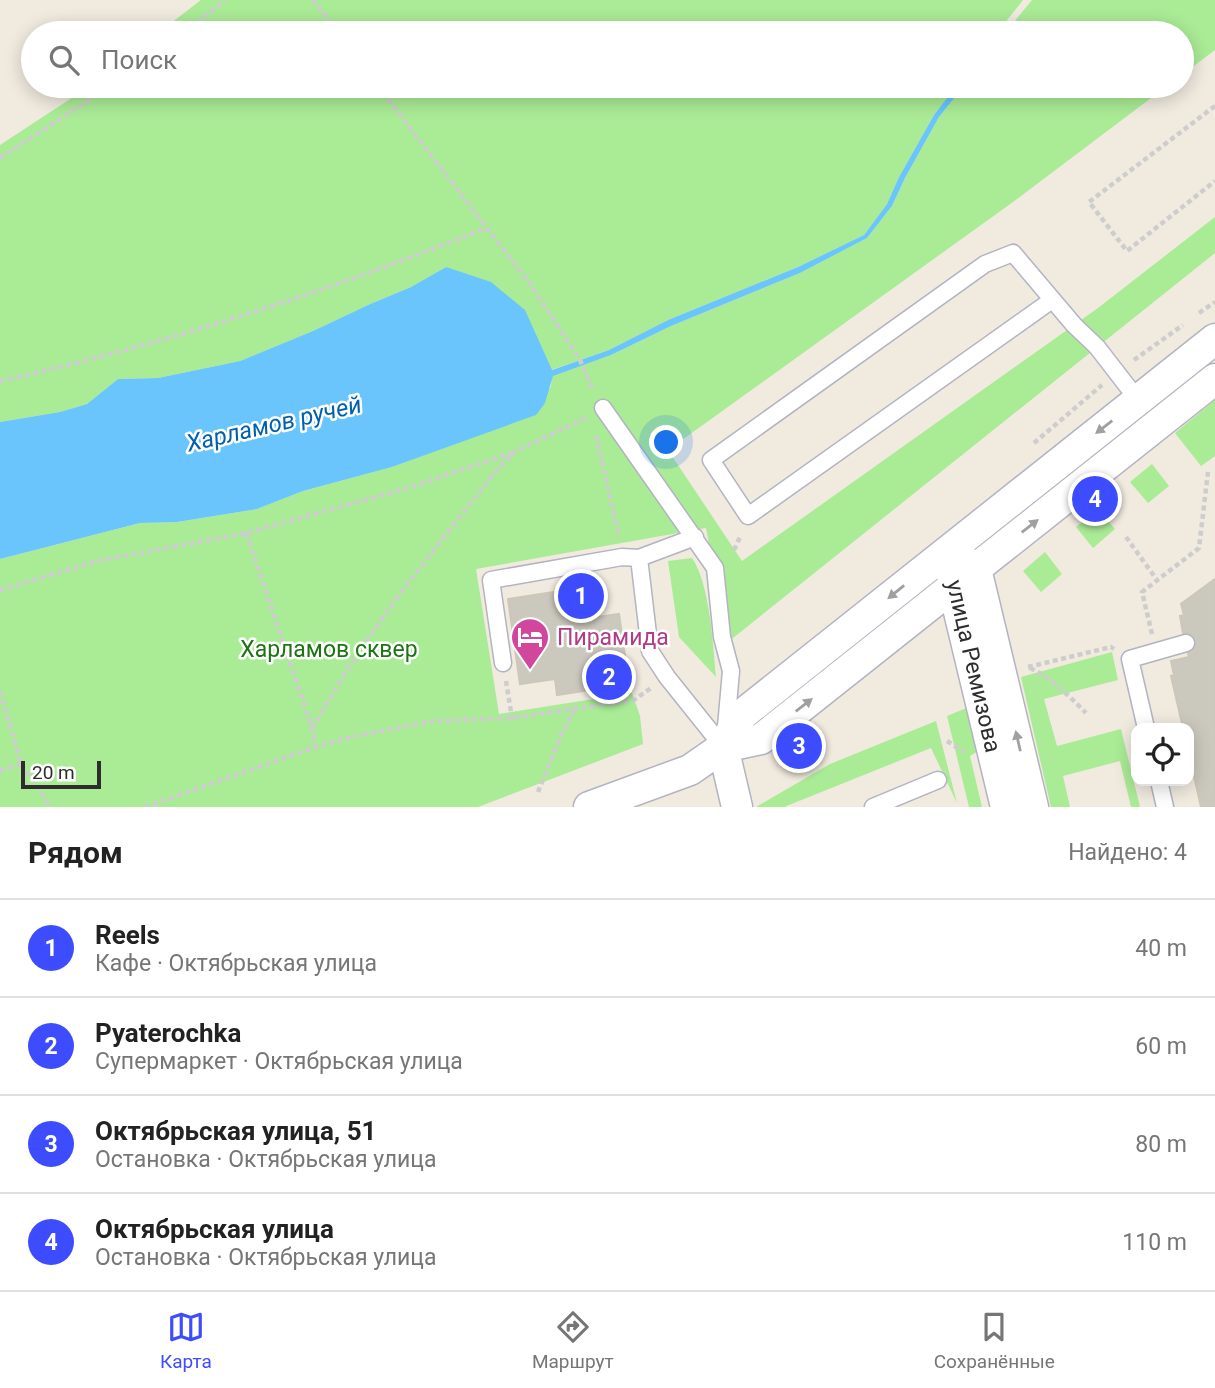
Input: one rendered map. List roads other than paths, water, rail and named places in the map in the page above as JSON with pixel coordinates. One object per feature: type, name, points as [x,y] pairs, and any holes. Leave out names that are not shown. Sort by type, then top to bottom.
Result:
[{"type":"street","points":[[737,807],[723,747],[739,717],[1215,339]]},
{"type":"street","points":[[589,807],[690,770],[723,747],[761,739],[1215,379]]},
{"type":"street","name":"улица Ремизова","points":[[950,550],[976,569],[1033,807]]},
{"type":"street","name":"улица Ремизова","points":[[950,550],[953,587],[1006,807]]},
{"type":"lane","points":[[1052,300],[748,516],[711,460],[985,264],[1013,253],[1052,300],[1097,347],[1138,400]]},
{"type":"lane","points":[[596,412],[695,537],[715,568],[722,637],[731,671],[723,747]]},
{"type":"lane","points":[[503,663],[491,580],[622,557],[639,558],[695,537]]},
{"type":"lane","points":[[639,558],[650,651],[667,677],[723,747]]},
{"type":"lane","points":[[1145,723],[1130,659],[1186,643]]},
{"type":"lane","points":[[873,807],[938,780]]},
{"type":"lane","points":[[1160,786],[1165,807]]},
{"type":"water","name":"Харламов ручей","points":[[947,98],[954,98],[939,117],[892,206],[867,238],[800,273],[671,326],[611,355],[553,376],[545,403],[536,415],[392,467],[303,491],[257,509],[177,522],[140,523],[0,559],[0,422],[60,412],[87,404],[118,379],[158,378],[240,361],[411,287],[446,267],[491,282],[525,310],[552,370],[609,350],[668,320],[798,267],[864,235],[887,204],[934,115]]},
{"type":"place","name":"Октябрьская улица","points":[[1095,499]]},
{"type":"place","name":"Reels","points":[[581,596]]},
{"type":"place","name":"Пирамида","points":[[530,671]]},
{"type":"place","name":"Pyaterochka","points":[[609,677]]},
{"type":"place","name":"Октябрьская улица, 51","points":[[799,746]]},
{"type":"park label","name":"Харламов сквер","points":[[329,649]]}]
